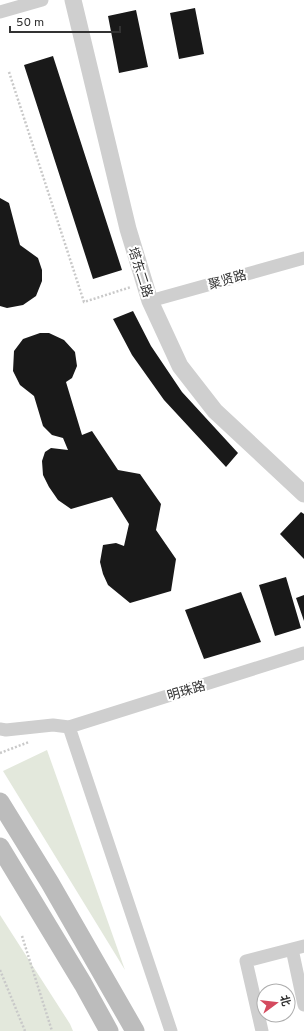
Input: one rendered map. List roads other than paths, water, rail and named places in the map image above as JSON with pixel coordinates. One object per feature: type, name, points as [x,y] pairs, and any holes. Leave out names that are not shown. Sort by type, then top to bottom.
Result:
[{"type":"main road","points":[[0,802],[50,883],[135,1031]]},
{"type":"main road","points":[[0,847],[83,984],[109,1031]]},
{"type":"street","points":[[0,12],[42,0]]},
{"type":"street","name":"塔东二路","points":[[73,0],[128,229],[150,301],[180,366],[215,411],[304,494]]},
{"type":"street","name":"聚贤路","points":[[150,301],[304,258]]},
{"type":"street","name":"明珠路","points":[[69,727],[304,653]]},
{"type":"street","points":[[0,729],[6,730],[53,725],[69,727],[171,1031]]},
{"type":"street","points":[[262,1031],[246,961],[298,947],[304,1005]]}]
